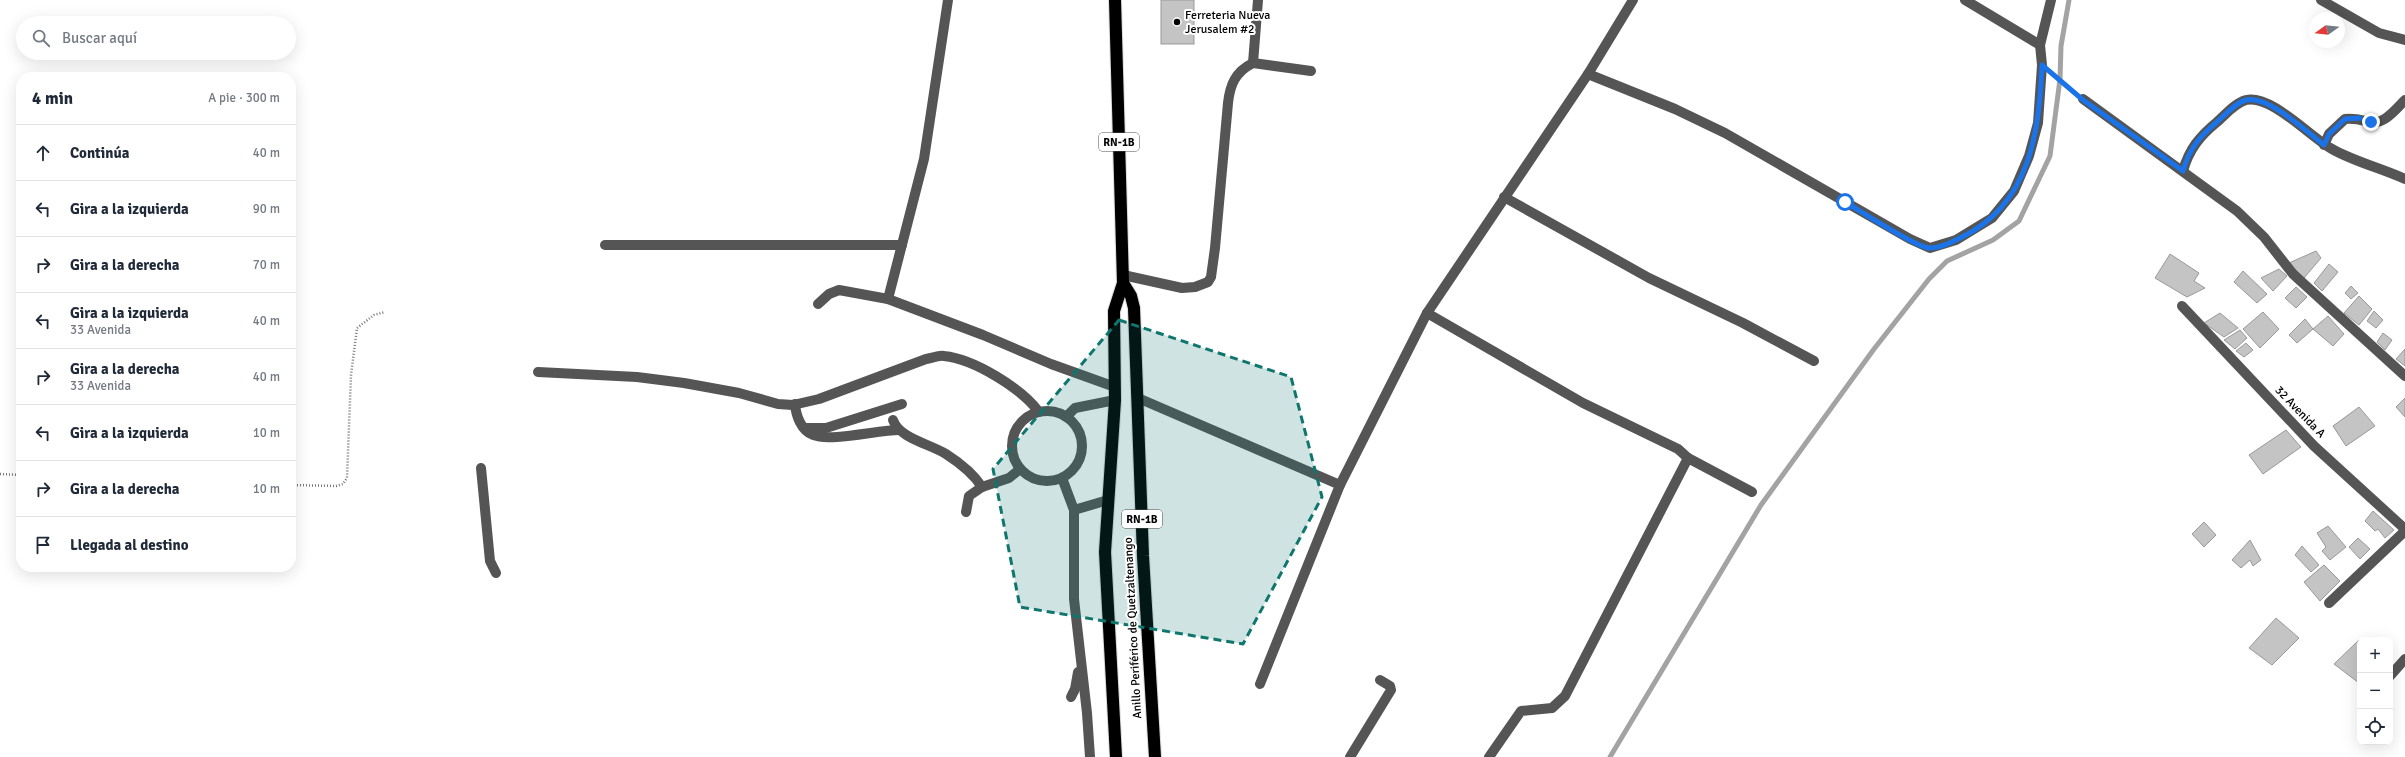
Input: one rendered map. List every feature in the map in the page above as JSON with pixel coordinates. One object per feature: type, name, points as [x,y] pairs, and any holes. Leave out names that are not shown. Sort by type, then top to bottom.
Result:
[{"type":"highway","name":"Anillo Periférico de Quetzaltenango","points":[[1115,0],[1123,279],[1114,311],[1115,400],[1108,500],[1106,589],[1116,757]]},
{"type":"highway","name":"Anillo Periférico de Quetzaltenango","points":[[1123,279],[1131,296],[1134,308],[1143,556],[1155,757]]},
{"type":"street","points":[[888,299],[924,159],[948,0]]},
{"type":"street","points":[[1253,63],[1258,0]]},
{"type":"street","points":[[1260,684],[1340,485],[1427,313],[1588,74],[1633,0]]},
{"type":"street","points":[[1965,0],[2040,45]]},
{"type":"street","points":[[1588,74],[1675,109],[1725,133],[1910,239],[1930,248],[1944,245],[1984,224],[1995,215],[2012,195],[2035,135],[2040,110],[2042,65],[2040,45],[2051,0]]},
{"type":"street","points":[[2321,0],[2379,33],[2405,40]]},
{"type":"street","points":[[1123,279],[1182,288],[1195,287],[1208,282],[1211,277],[1215,248],[1230,90],[1239,72],[1253,63],[1312,71]]},
{"type":"street","points":[[2083,100],[2183,171],[2254,226],[2293,274],[2405,376]]},
{"type":"street","points":[[2183,171],[2189,153],[2201,136],[2238,103],[2247,100],[2257,100],[2269,104],[2324,145],[2339,153],[2405,180]]},
{"type":"street","points":[[2324,145],[2329,134],[2345,119],[2359,118],[2377,122],[2388,117],[2405,100]]},
{"type":"street","points":[[1504,197],[1649,278],[1743,323],[1814,361]]},
{"type":"street","points":[[605,245],[902,245]]},
{"type":"street","points":[[818,304],[832,292],[839,290],[888,299],[982,335],[1051,364],[1115,387]]},
{"type":"street","name":"32 Avenida A","points":[[2182,306],[2314,446],[2405,530]]},
{"type":"street","points":[[1427,313],[1583,403],[1678,449],[1688,458],[1752,492]]},
{"type":"street","points":[[538,372],[645,378],[711,387],[778,404],[795,404],[819,399],[926,359],[943,355],[959,359],[1008,382],[1029,398],[1039,412]]},
{"type":"street","points":[[1138,398],[1340,485]]},
{"type":"street","points":[[1066,417],[1075,408],[1115,400]]},
{"type":"street","points":[[795,404],[798,418],[804,427],[813,435],[821,437],[899,430]]},
{"type":"street","points":[[804,427],[810,429],[826,428],[902,404]]},
{"type":"street","points":[[1049,411],[1066,417],[1076,427],[1081,438],[1081,450],[1078,461],[1071,471],[1062,478],[1051,481],[1040,481],[1029,477],[1020,469],[1014,459],[1012,447],[1013,435],[1019,424],[1028,416],[1039,412],[1049,411]]},
{"type":"street","points":[[893,420],[899,430],[946,454],[968,470],[982,487]]},
{"type":"street","points":[[1489,757],[1521,711],[1552,708],[1565,696],[1688,458]]},
{"type":"street","points":[[481,468],[490,561],[496,574]]},
{"type":"street","points":[[966,512],[969,496],[982,487],[1009,478],[1020,469]]},
{"type":"street","points":[[1062,478],[1074,510],[1074,598],[1090,757]]},
{"type":"street","points":[[1074,510],[1108,500]]},
{"type":"street","points":[[2329,603],[2405,530]]},
{"type":"street","points":[[2393,673],[2405,659]]},
{"type":"street","points":[[1071,697],[1075,689],[1080,662]]},
{"type":"street","points":[[1350,757],[1391,690],[1390,686],[1380,680]]},
{"type":"path","points":[[2042,65],[2083,100]]},
{"type":"path","points":[[296,485],[336,486],[343,484],[346,478],[351,375],[357,328],[374,315],[385,312]]},
{"type":"path","points":[[0,474],[16,475]]},
{"type":"highlighted area","points":[[1119,320],[1291,377],[1322,497],[1243,644],[1020,607],[993,469]]},
{"type":"building","name":"Ferreteria Nueva Jerusalem #2","points":[[1161,0],[1194,0],[1194,44],[1161,44]]},
{"type":"building","points":[[2316,251],[2321,258],[2304,278],[2289,263]]},
{"type":"building","points":[[2170,254],[2199,273],[2194,281],[2205,288],[2187,297],[2155,278]]},
{"type":"building","points":[[2329,264],[2338,272],[2322,291],[2314,283]]},
{"type":"building","points":[[2279,269],[2287,276],[2273,291],[2261,278]]},
{"type":"building","points":[[2243,271],[2267,294],[2257,303],[2234,282]]},
{"type":"building","points":[[2351,286],[2358,293],[2351,299],[2345,293]]},
{"type":"building","points":[[2296,287],[2307,297],[2296,308],[2285,298]]},
{"type":"building","points":[[2359,296],[2372,309],[2359,325],[2344,313]]},
{"type":"building","points":[[2374,311],[2383,320],[2376,328],[2367,321]]},
{"type":"building","points":[[2263,312],[2279,329],[2260,348],[2243,329]]},
{"type":"building","points":[[2220,313],[2238,328],[2224,337],[2204,323]]},
{"type":"building","points":[[2328,316],[2344,334],[2333,346],[2313,329]]},
{"type":"building","points":[[2305,319],[2313,329],[2297,343],[2289,335]]},
{"type":"building","points":[[2240,330],[2247,338],[2235,349],[2224,340]]},
{"type":"building","points":[[2383,333],[2392,340],[2385,350],[2377,342]]},
{"type":"building","points":[[2246,343],[2253,350],[2244,357],[2236,351]]},
{"type":"building","points":[[2405,349],[2405,366],[2396,359]]},
{"type":"building","points":[[2405,398],[2405,417],[2396,407]]},
{"type":"building","points":[[2359,407],[2375,426],[2346,446],[2333,426]]},
{"type":"building","points":[[2286,430],[2301,447],[2263,474],[2249,455]]},
{"type":"building","points":[[2373,511],[2394,530],[2385,538],[2378,529],[2375,531],[2365,521]]},
{"type":"building","points":[[2204,522],[2216,535],[2204,547],[2192,534]]},
{"type":"building","points":[[2328,526],[2346,547],[2330,560],[2322,551],[2326,547],[2317,533]]},
{"type":"building","points":[[2358,538],[2370,549],[2360,559],[2349,547]]},
{"type":"building","points":[[2250,540],[2261,560],[2253,566],[2250,560],[2241,568],[2232,560]]},
{"type":"building","points":[[2302,546],[2319,565],[2311,572],[2295,555]]},
{"type":"building","points":[[2324,565],[2340,581],[2320,601],[2304,582]]},
{"type":"building","points":[[2276,618],[2299,638],[2272,665],[2249,648]]},
{"type":"building","points":[[2357,642],[2357,681],[2334,664]]},
{"type":"waterway","points":[[1610,757],[1761,505],[1874,349],[1929,279],[1947,261],[1993,240],[2019,221],[2050,156],[2060,79],[2061,46],[2069,0]]},
{"type":"place","name":"Ferreteria Nueva Jerusalem #2","points":[[1177,22]]},
{"type":"route","points":[[1845,202],[1926,248],[1944,245],[1984,224],[1992,218],[2010,198],[2028,156],[2038,123],[2042,65],[2083,100],[2183,171],[2189,153],[2201,136],[2238,103],[2247,100],[2257,100],[2269,104],[2324,145],[2329,134],[2345,119],[2359,118],[2371,122]]}]
